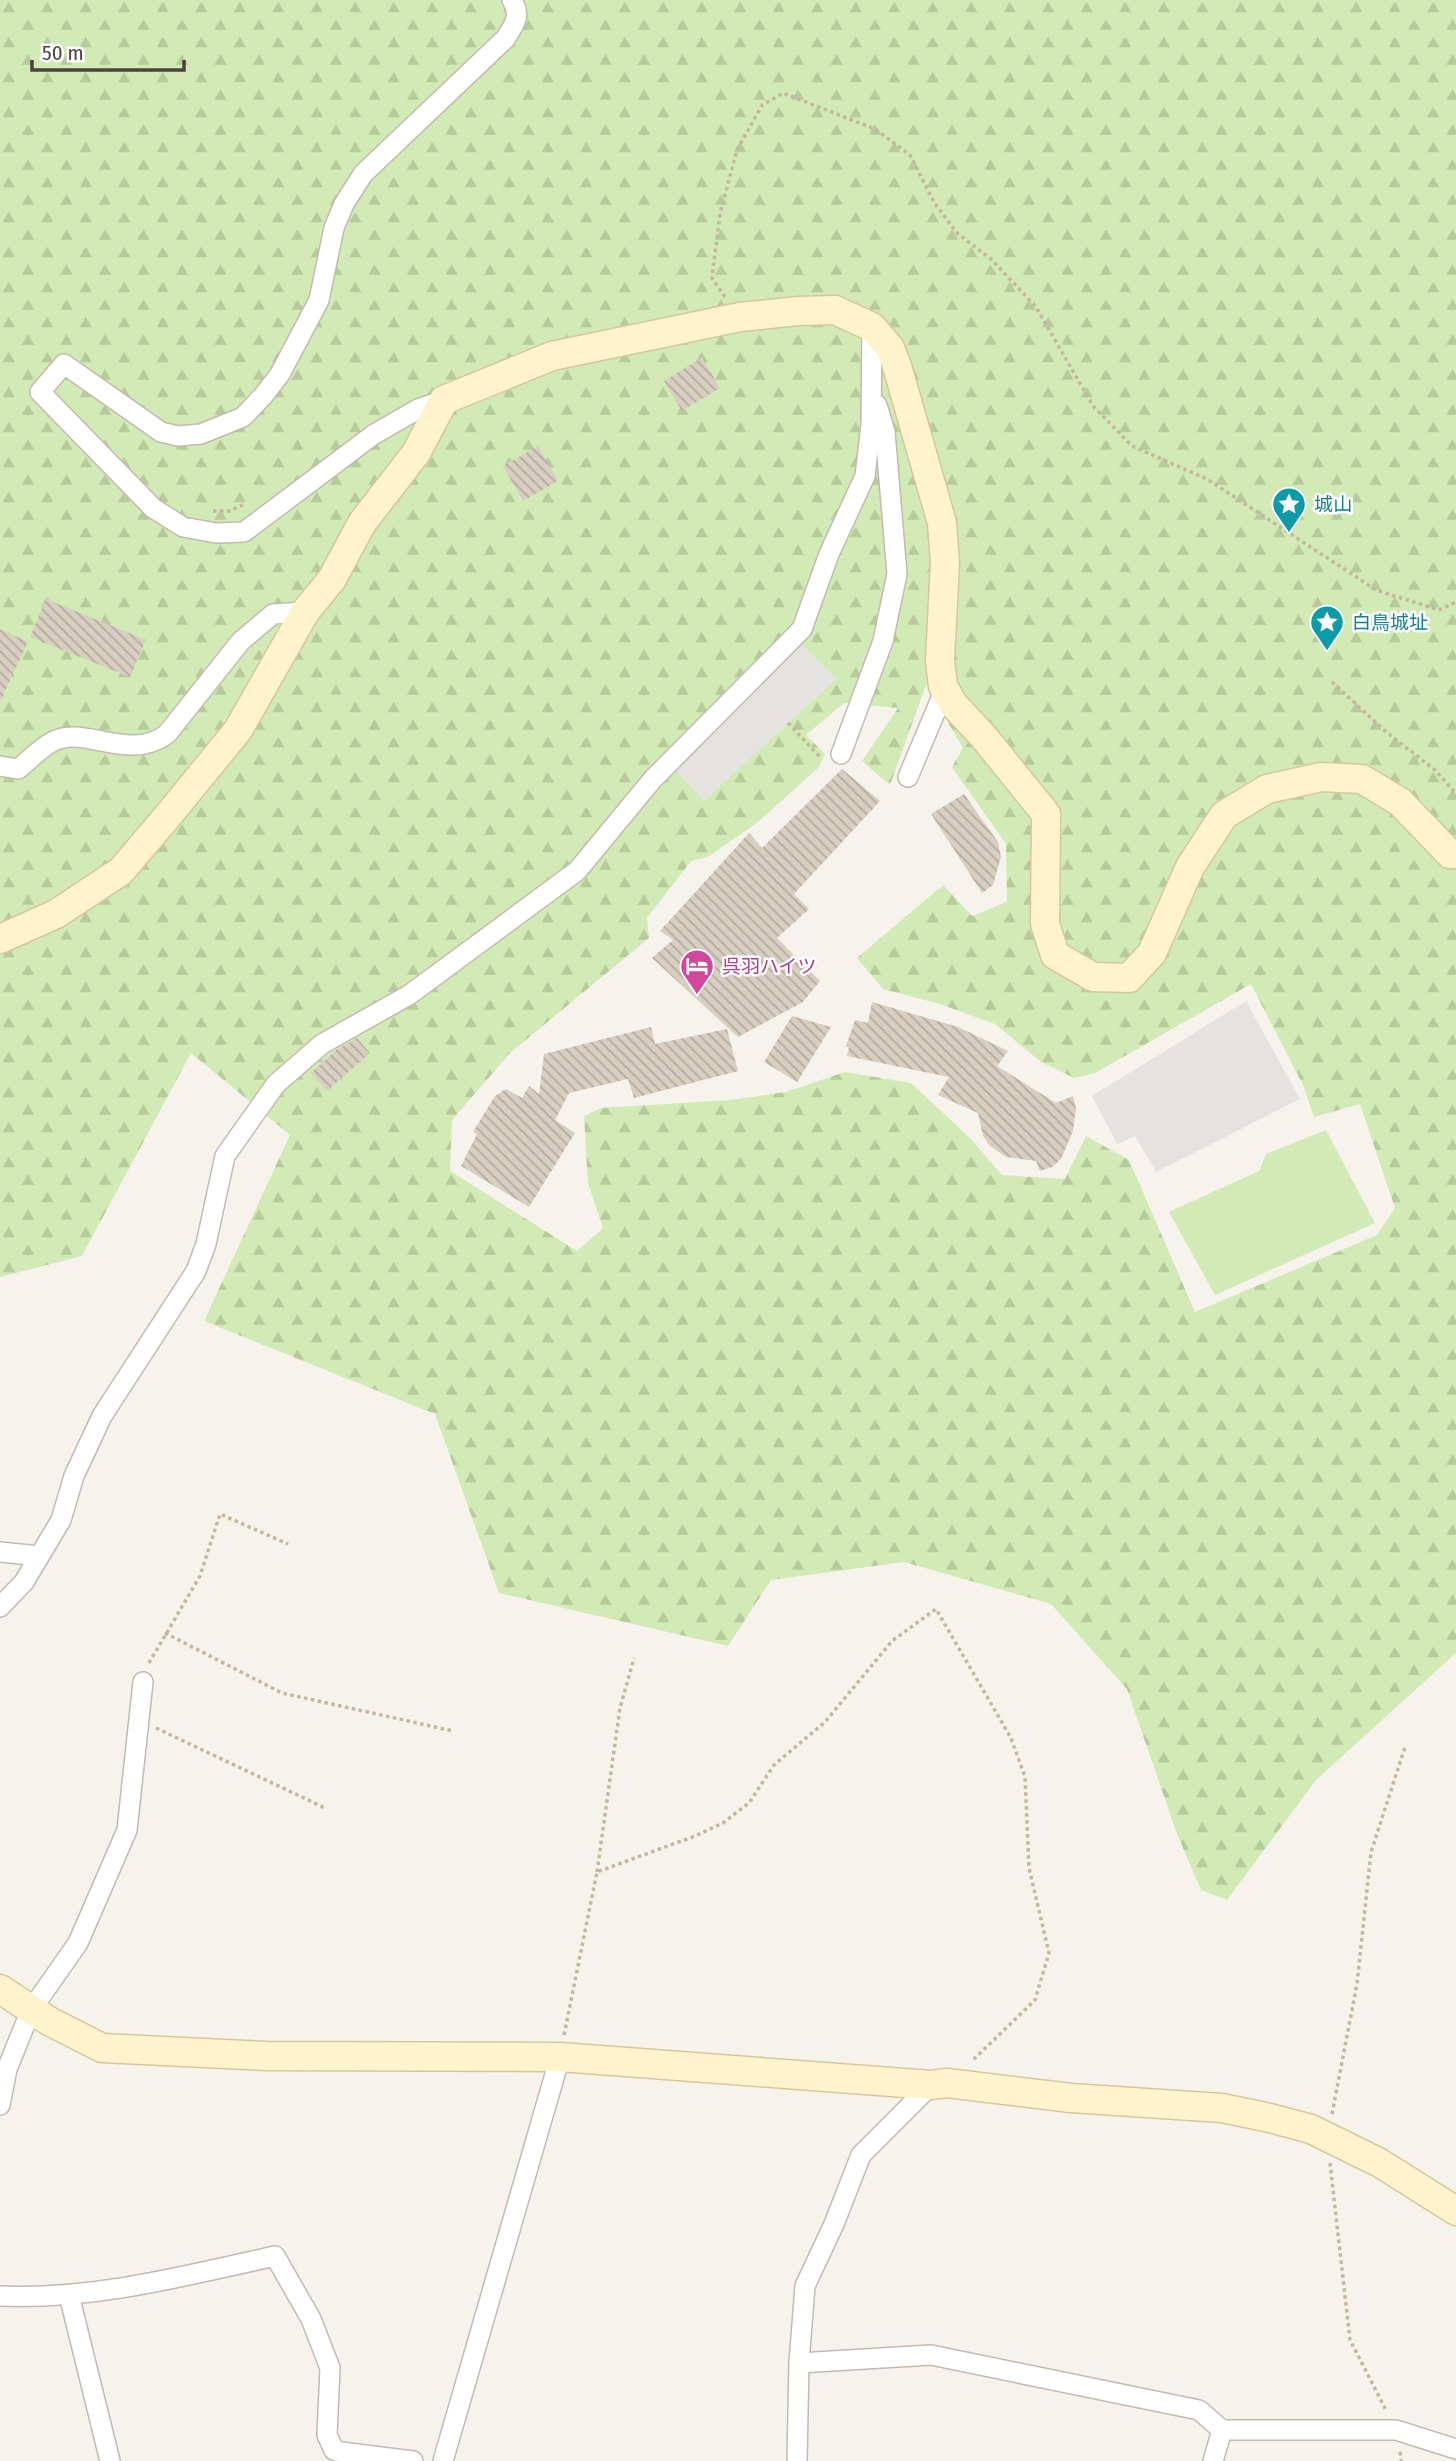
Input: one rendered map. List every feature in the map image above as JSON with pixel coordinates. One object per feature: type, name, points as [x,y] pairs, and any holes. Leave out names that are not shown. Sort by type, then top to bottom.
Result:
[{"type":"street","points":[[512,0],[517,7],[517,19],[505,39],[379,157],[344,204],[334,228],[320,300],[280,374],[243,416],[201,434],[178,436],[161,432],[64,364],[40,392],[153,508],[183,527],[216,533],[244,532],[373,435],[418,409],[552,356],[740,317],[835,310],[872,327],[890,348],[897,366],[942,523],[946,562],[940,661],[945,689],[953,704],[984,736],[1046,814],[1045,924],[1055,956],[1093,977],[1129,978],[1152,953],[1190,867],[1224,815],[1267,789],[1321,776],[1362,779],[1400,802],[1450,854],[1456,854]]},
{"type":"street","points":[[0,1606],[24,1582],[61,1520],[74,1476],[102,1416],[195,1271],[205,1244],[225,1156],[276,1084],[322,1044],[409,995],[577,871],[653,779],[802,629],[829,554],[864,476],[872,387],[872,327]]},
{"type":"street","points":[[834,759],[883,641],[897,574],[885,432],[872,387]]},
{"type":"street","points":[[0,939],[57,914],[121,871],[238,730],[305,612],[332,579],[362,523],[416,453],[444,400]]},
{"type":"street","points":[[0,766],[18,769],[52,741],[67,738],[134,746],[153,744],[167,734],[241,640],[273,614],[305,612]]},
{"type":"street","points":[[908,777],[945,689]]},
{"type":"street","points":[[0,1552],[40,1556]]},
{"type":"street","points":[[0,2105],[7,2069],[31,2010],[78,1942],[127,1830],[143,1682]]},
{"type":"street","points":[[0,1989],[31,2010],[102,2048],[266,2056],[560,2057],[939,2084],[1096,2100],[1222,2108],[1270,2118],[1327,2137],[1380,2163],[1456,2211]]},
{"type":"street","points":[[443,2461],[560,2057]]},
{"type":"street","points":[[797,2461],[799,2363],[805,2286],[834,2224],[861,2155],[939,2084]]},
{"type":"street","points":[[0,2296],[69,2295],[153,2283],[275,2256],[312,2319],[330,2368],[327,2435],[330,2444],[341,2452],[413,2461]]},
{"type":"street","points":[[69,2295],[110,2461]]},
{"type":"street","points":[[799,2363],[930,2355],[1199,2410],[1222,2430],[1396,2430],[1456,2449]]},
{"type":"street","points":[[1213,2461],[1222,2430]]},
{"type":"path","points":[[740,317],[712,278],[720,214],[737,150],[762,105],[783,93],[875,129],[909,155],[935,204],[958,234],[991,259],[1036,307],[1093,406],[1132,446],[1207,479],[1376,590],[1439,610],[1456,602]]},
{"type":"path","points":[[209,511],[229,511],[249,502]]},
{"type":"path","points":[[1332,682],[1385,731],[1435,770],[1456,794]]},
{"type":"path","points":[[788,723],[834,759]]},
{"type":"path","points":[[143,1682],[153,1652],[200,1576],[220,1514],[288,1544]]},
{"type":"path","points":[[597,1871],[695,1836],[723,1823],[749,1803],[774,1765],[825,1722],[892,1642],[936,1609],[1011,1738],[1025,1777],[1029,1868],[1049,1952],[1035,2000],[939,2084]]},
{"type":"path","points":[[165,1633],[282,1693],[453,1731]]},
{"type":"path","points":[[560,2057],[597,1871],[620,1708],[634,1658]]},
{"type":"path","points":[[139,1720],[325,1808]]},
{"type":"path","points":[[1401,2461],[1396,2430],[1350,2340],[1327,2137],[1357,1984],[1371,1852],[1405,1747]]},
{"type":"green space","points":[[0,0],[1456,0],[1456,1653],[1316,1780],[1227,1900],[1201,1890],[1177,1834],[1127,1689],[1051,1604],[904,1562],[771,1580],[728,1646],[499,1593],[435,1414],[204,1321],[290,1135],[191,1053],[82,1256],[0,1277]],"holes":[[[799,642],[836,679],[704,800]],[[926,685],[963,748],[952,767],[1006,844],[1007,902],[972,916],[943,885],[857,958],[883,989],[940,1004],[995,1024],[1041,1062],[1074,1078],[1095,1073],[1251,984],[1303,1085],[1314,1117],[1360,1104],[1395,1208],[1377,1235],[1195,1312],[1129,1160],[1086,1136],[1065,1179],[1002,1175],[971,1139],[911,1083],[845,1072],[786,1092],[730,1100],[601,1108],[584,1116],[588,1183],[603,1228],[577,1251],[450,1171],[452,1120],[510,1053],[649,938],[647,918],[691,861],[708,857],[758,822],[819,767],[825,754],[806,735],[844,703],[898,708],[862,761],[890,785]]]},
{"type":"green space","points":[[1326,1130],[1375,1223],[1215,1295],[1169,1212],[1259,1171],[1266,1154]]},
{"type":"shaded area","points":[[799,642],[836,679],[704,801],[672,767]]},
{"type":"shaded area","points":[[1246,1001],[1300,1099],[1156,1172],[1135,1136],[1117,1144],[1092,1096]]},
{"type":"building","points":[[702,358],[720,388],[682,411],[664,381]]},
{"type":"building","points":[[538,446],[558,481],[523,501],[503,466]]},
{"type":"building","points":[[46,599],[146,640],[130,677],[30,637]]},
{"type":"building","points":[[0,629],[28,642],[0,702]]},
{"type":"building","points":[[842,769],[880,801],[794,894],[809,909],[777,938],[820,981],[803,1002],[738,1037],[652,958],[673,940],[660,931],[749,833],[762,848]]},
{"type":"building","points":[[964,794],[998,842],[1001,857],[993,885],[982,893],[931,814]]},
{"type":"building","points":[[872,1002],[958,1027],[1008,1051],[997,1066],[1056,1103],[1073,1096],[1076,1108],[1073,1131],[1061,1159],[1052,1167],[1040,1171],[1036,1161],[1006,1157],[990,1146],[983,1136],[978,1113],[938,1095],[949,1077],[847,1056],[849,1047],[846,1046],[855,1020],[868,1023]]},
{"type":"building","points":[[792,1016],[831,1027],[797,1082],[764,1062]]},
{"type":"building","points":[[651,1027],[655,1044],[727,1029],[738,1071],[634,1098],[628,1079],[569,1093],[555,1120],[575,1133],[529,1207],[461,1166],[477,1134],[473,1132],[495,1096],[506,1089],[522,1098],[529,1086],[539,1094],[544,1054]]},
{"type":"building","points":[[357,1038],[370,1053],[327,1091],[311,1073],[336,1050]]},
{"type":"place","name":"城山","points":[[1289,534]]},
{"type":"place","name":"白鳥城址","points":[[1327,652]]},
{"type":"place","name":"呉羽ハイツ","points":[[697,996]]}]
